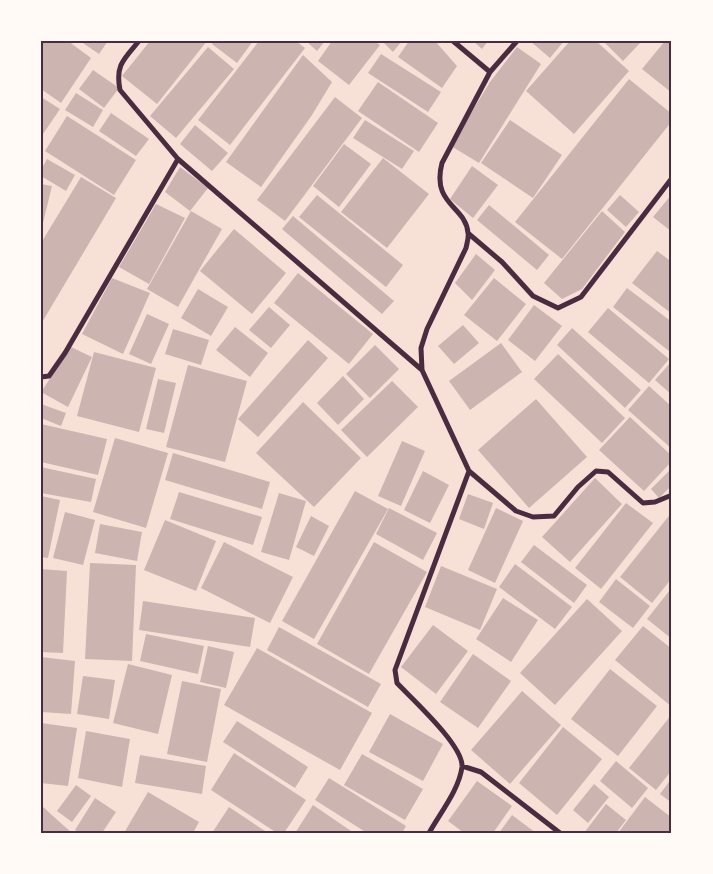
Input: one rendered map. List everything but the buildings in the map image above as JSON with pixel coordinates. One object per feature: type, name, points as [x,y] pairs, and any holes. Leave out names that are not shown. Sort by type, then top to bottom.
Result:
[{"type":"street","points":[[139,41],[121,63],[117,76],[120,90],[178,159],[422,370]]},
{"type":"street","points":[[452,41],[490,72]]},
{"type":"street","points":[[517,41],[490,72],[442,163],[439,173],[440,185],[445,196],[466,224],[469,234],[466,248],[428,328],[421,348],[422,370],[469,470],[508,505],[533,517],[554,516],[578,487],[596,471],[608,472],[643,503],[655,502],[672,495]]},
{"type":"street","points":[[41,377],[49,376],[65,353],[178,159]]},
{"type":"street","points":[[469,234],[502,262],[533,296],[558,308],[581,297],[672,178]]},
{"type":"street","points":[[429,833],[456,784],[462,766],[456,747],[397,683],[395,670],[469,470]]},
{"type":"street","points":[[462,766],[481,772],[560,833]]}]
